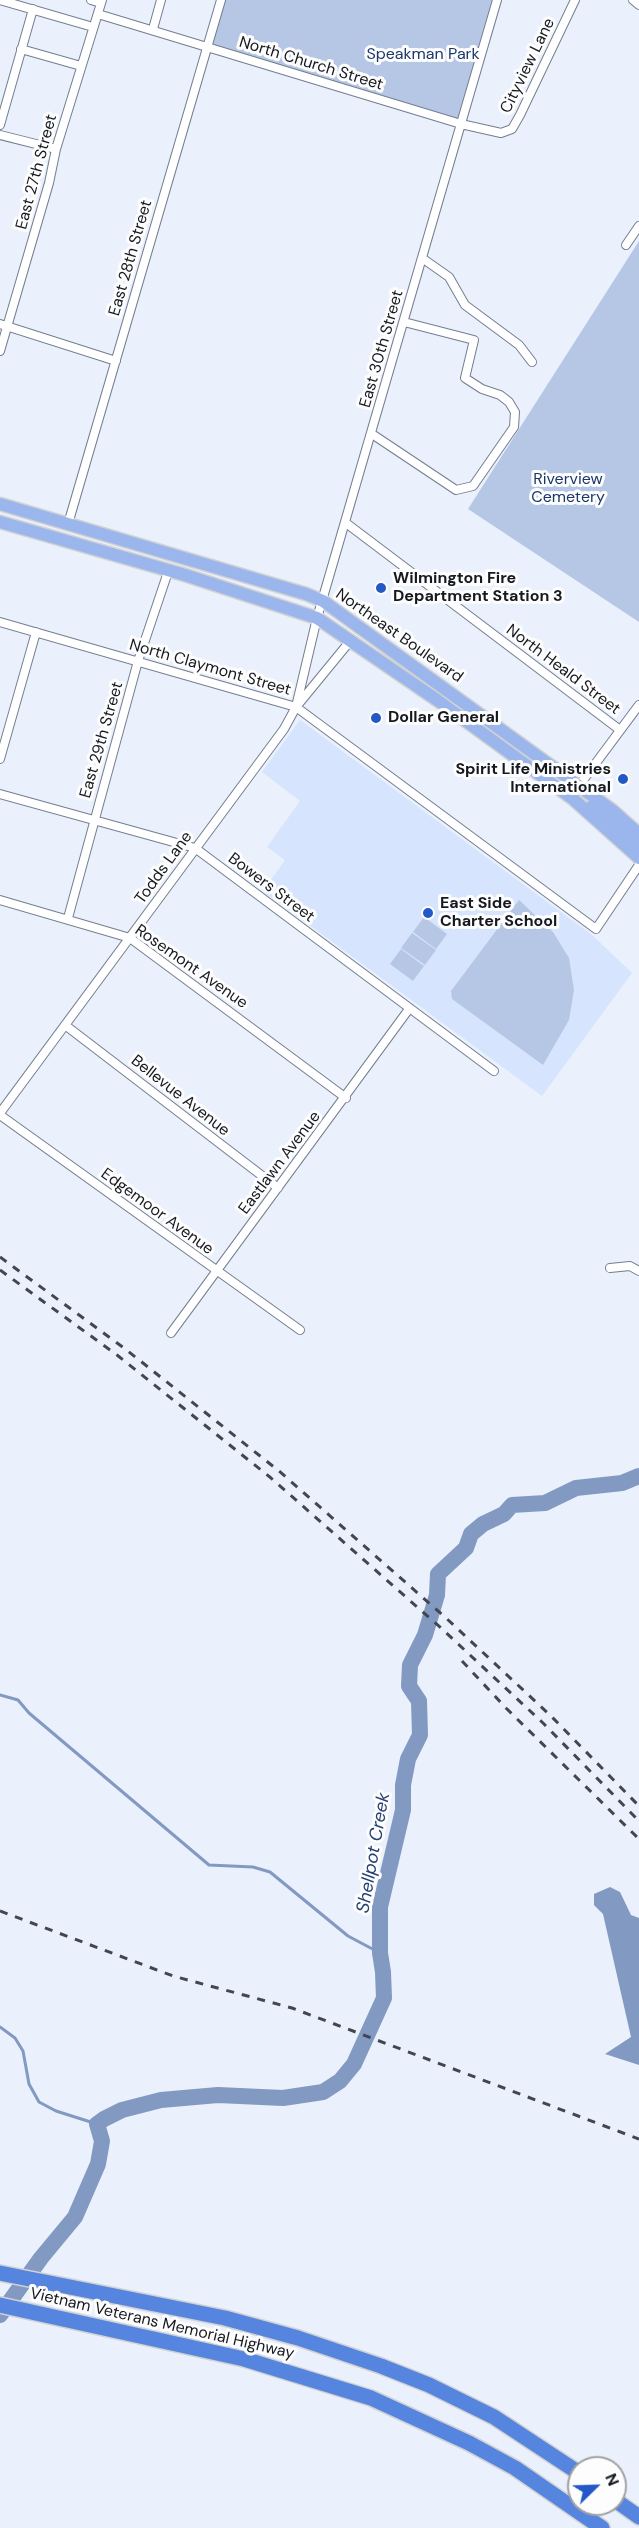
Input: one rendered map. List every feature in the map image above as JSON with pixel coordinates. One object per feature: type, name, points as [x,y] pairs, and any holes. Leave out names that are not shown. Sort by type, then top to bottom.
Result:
[{"type":"highway","name":"Vietnam Veterans Memorial Highway","points":[[0,2273],[225,2319],[298,2338],[381,2366],[429,2385],[494,2417],[567,2465]]},
{"type":"highway","name":"Vietnam Veterans Memorial Highway","points":[[0,2305],[244,2359],[371,2398],[469,2443],[515,2468],[596,2523]]},
{"type":"main road","name":"Northeast Boulevard","points":[[0,504],[286,588],[323,601],[612,810],[639,834]]},
{"type":"main road","points":[[0,514],[56,530],[66,528],[68,524]]},
{"type":"main road","name":"Northeast Boulevard","points":[[0,522],[185,575],[317,618],[573,800]]},
{"type":"main road","points":[[573,800],[600,813],[639,845]]},
{"type":"main road","points":[[573,800],[639,858]]},
{"type":"street","points":[[0,0],[93,27]]},
{"type":"street","points":[[91,0],[102,1]]},
{"type":"street","points":[[153,29],[161,0]]},
{"type":"street","name":"East 28th Street","points":[[68,524],[221,0]]},
{"type":"street","name":"East 30th Street","points":[[296,707],[317,618],[498,0]]},
{"type":"street","name":"Cityview Lane","points":[[461,124],[501,132],[512,129],[575,0]]},
{"type":"street","name":"East 27th Street","points":[[0,351],[4,326],[102,1]]},
{"type":"street","points":[[0,125],[33,9]]},
{"type":"street","name":"North Church Street","points":[[99,14],[461,124]]},
{"type":"street","points":[[21,50],[81,66]]},
{"type":"street","points":[[0,135],[56,149]]},
{"type":"street","points":[[626,245],[639,226]]},
{"type":"street","points":[[422,258],[449,277],[465,305],[519,345],[532,362]]},
{"type":"street","points":[[372,434],[456,490],[473,486],[514,427],[514,412],[509,402],[500,395],[482,389],[465,378],[474,340],[404,322]]},
{"type":"street","points":[[4,326],[116,361]]},
{"type":"street","name":"North Heald Street","points":[[346,523],[620,730]]},
{"type":"street","name":"East 29th Street","points":[[68,918],[138,661],[168,572]]},
{"type":"street","name":"North Claymont Street","points":[[0,622],[296,707],[596,929],[639,865]]},
{"type":"street","points":[[0,759],[36,632]]},
{"type":"street","name":"Todds Lane","points":[[0,1114],[284,729],[296,707],[351,640]]},
{"type":"street","points":[[578,787],[639,705]]},
{"type":"street","name":"Bowers Street","points":[[0,794],[94,822],[195,848],[494,1071]]},
{"type":"street","name":"Rosemont Avenue","points":[[0,900],[68,918],[130,938],[346,1098]]},
{"type":"street","name":"Eastlawn Avenue","points":[[171,1333],[410,1009]]},
{"type":"street","name":"Bellevue Avenue","points":[[66,1025],[278,1188]]},
{"type":"street","name":"Edgemoor Avenue","points":[[0,1114],[216,1272],[300,1330]]},
{"type":"street","points":[[610,1268],[630,1266],[639,1271]]},
{"type":"shaded area","name":"East Side Charter School","points":[[300,720],[592,935],[632,973],[542,1096],[263,891],[285,860],[267,847],[300,801],[262,772]]},
{"type":"shaded area","points":[[610,1887],[620,1892],[631,1915],[639,1918],[639,2065],[605,2054],[631,2037],[603,1914],[594,1905],[594,1894]]},
{"type":"green space","name":"Speakman Park","points":[[221,0],[497,0],[461,124],[207,45]]},
{"type":"green space","name":"Riverview Cemetery","points":[[639,241],[639,622],[468,509]]},
{"type":"green space","points":[[519,900],[553,932],[569,958],[574,990],[569,1020],[543,1065],[452,999],[451,991]]},
{"type":"green space","points":[[424,917],[447,934],[436,949],[413,932]]},
{"type":"green space","points":[[412,933],[436,950],[425,965],[401,948]]},
{"type":"green space","points":[[401,949],[424,966],[413,981],[390,964]]},
{"type":"waterway","name":"Shellpot Creek","points":[[0,2315],[41,2258],[75,2217],[98,2164],[102,2141],[97,2124],[104,2119],[122,2110],[161,2100],[218,2095],[283,2098],[323,2092],[340,2081],[354,2064],[384,1998],[380,1953],[380,1907],[403,1810],[403,1785],[408,1759],[420,1735],[419,1701],[409,1686],[410,1665],[425,1635],[437,1595],[438,1574],[466,1548],[471,1534],[483,1524],[504,1514],[512,1505],[545,1503],[576,1488],[622,1483],[639,1476]]},
{"type":"waterway","points":[[0,1695],[18,1700],[29,1713],[209,1865],[253,1867],[270,1872],[348,1936],[380,1953]]},
{"type":"waterway","points":[[0,2027],[15,2038],[23,2051],[29,2084],[39,2102],[56,2111],[97,2124]]},
{"type":"railway","points":[[0,1257],[124,1348],[279,1471],[446,1618],[551,1716],[639,1806]]},
{"type":"railway","points":[[0,1270],[117,1355],[271,1478],[441,1628],[543,1723],[639,1821]]},
{"type":"railway","points":[[462,1661],[506,1708],[639,1839]]},
{"type":"railway","points":[[0,1911],[173,1976],[292,2008],[639,2139]]},
{"type":"place","name":"Wilmington Fire Department Station 3","points":[[381,588]]},
{"type":"place","name":"Dollar General","points":[[376,718]]},
{"type":"place","name":"Spirit Life Ministries International","points":[[623,779]]},
{"type":"place","name":"East Side Charter School","points":[[428,913]]}]
